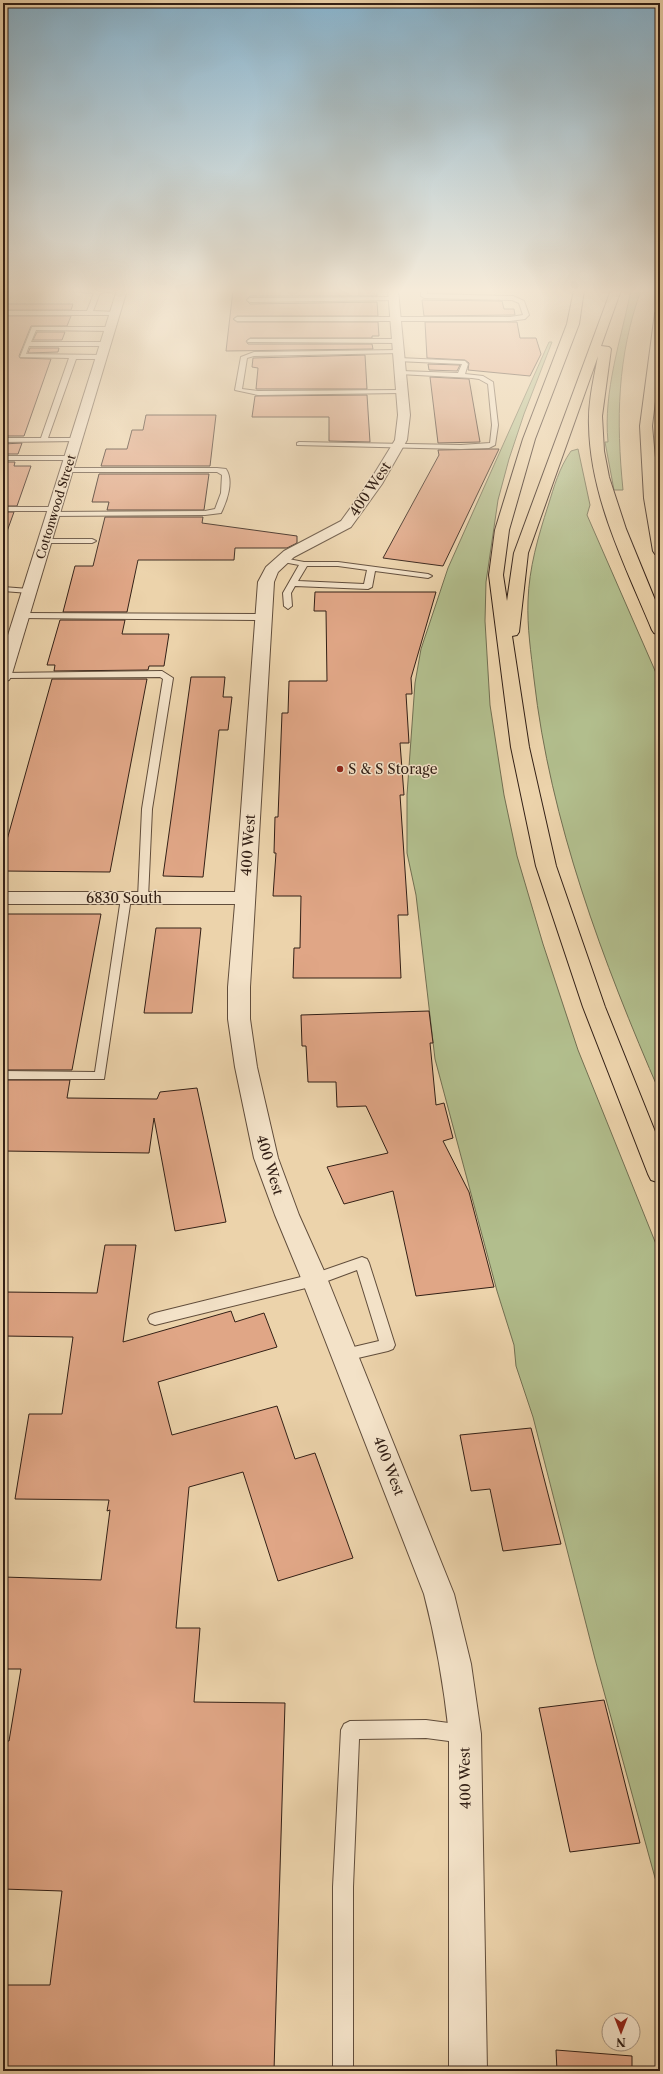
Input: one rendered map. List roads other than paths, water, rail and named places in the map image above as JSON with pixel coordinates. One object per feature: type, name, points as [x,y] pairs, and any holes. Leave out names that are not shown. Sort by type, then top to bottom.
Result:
[{"type":"highway","points":[[549,387],[529,439],[502,530],[496,575],[508,663],[520,747],[546,866],[594,1007],[660,1174]]},
{"type":"highway","points":[[508,663],[521,553],[582,387]]},
{"type":"highway","points":[[601,387],[595,423],[598,459],[608,498],[631,561],[660,630]]},
{"type":"highway","points":[[651,387],[646,426],[651,498],[660,551]]},
{"type":"street","name":"Cottonwood Street","points":[[3,676],[7,650],[22,616],[93,387]]},
{"type":"street","name":"400 West","points":[[402,387],[404,428],[399,445],[351,519],[339,529],[281,559],[268,574],[263,617],[244,898],[239,987],[239,1019],[246,1067],[266,1158],[287,1215],[345,1355],[439,1594],[452,1638],[461,1690],[465,1734],[468,2071]]},
{"type":"street","name":"6830 South","points":[[3,898],[244,898]]},
{"type":"lane","points":[[44,440],[63,387]]},
{"type":"lane","points":[[239,387],[238,390],[258,393],[402,391]]},
{"type":"lane","points":[[299,444],[461,447],[488,446],[493,444],[495,425],[491,387]]},
{"type":"lane","points":[[3,440],[76,440]]},
{"type":"lane","points":[[3,458],[69,464],[223,471],[226,475],[221,507],[212,513],[113,514],[3,509]]},
{"type":"lane","points":[[45,541],[92,541]]},
{"type":"lane","points":[[281,559],[304,564],[338,564],[428,576]]},
{"type":"lane","points":[[288,606],[288,593],[304,564]]},
{"type":"lane","points":[[293,583],[368,587],[372,568]]},
{"type":"lane","points":[[3,590],[29,591]]},
{"type":"lane","points":[[22,616],[263,617]]},
{"type":"lane","points":[[3,676],[162,674],[168,678],[134,898],[100,1076],[3,1075]]},
{"type":"lane","points":[[155,1319],[314,1280],[362,1264],[388,1345],[345,1355]]},
{"type":"lane","points":[[343,2071],[343,1887],[350,1730],[426,1729],[465,1734]]},
{"type":"place","name":"S & S Storage","points":[[340,769]]}]
